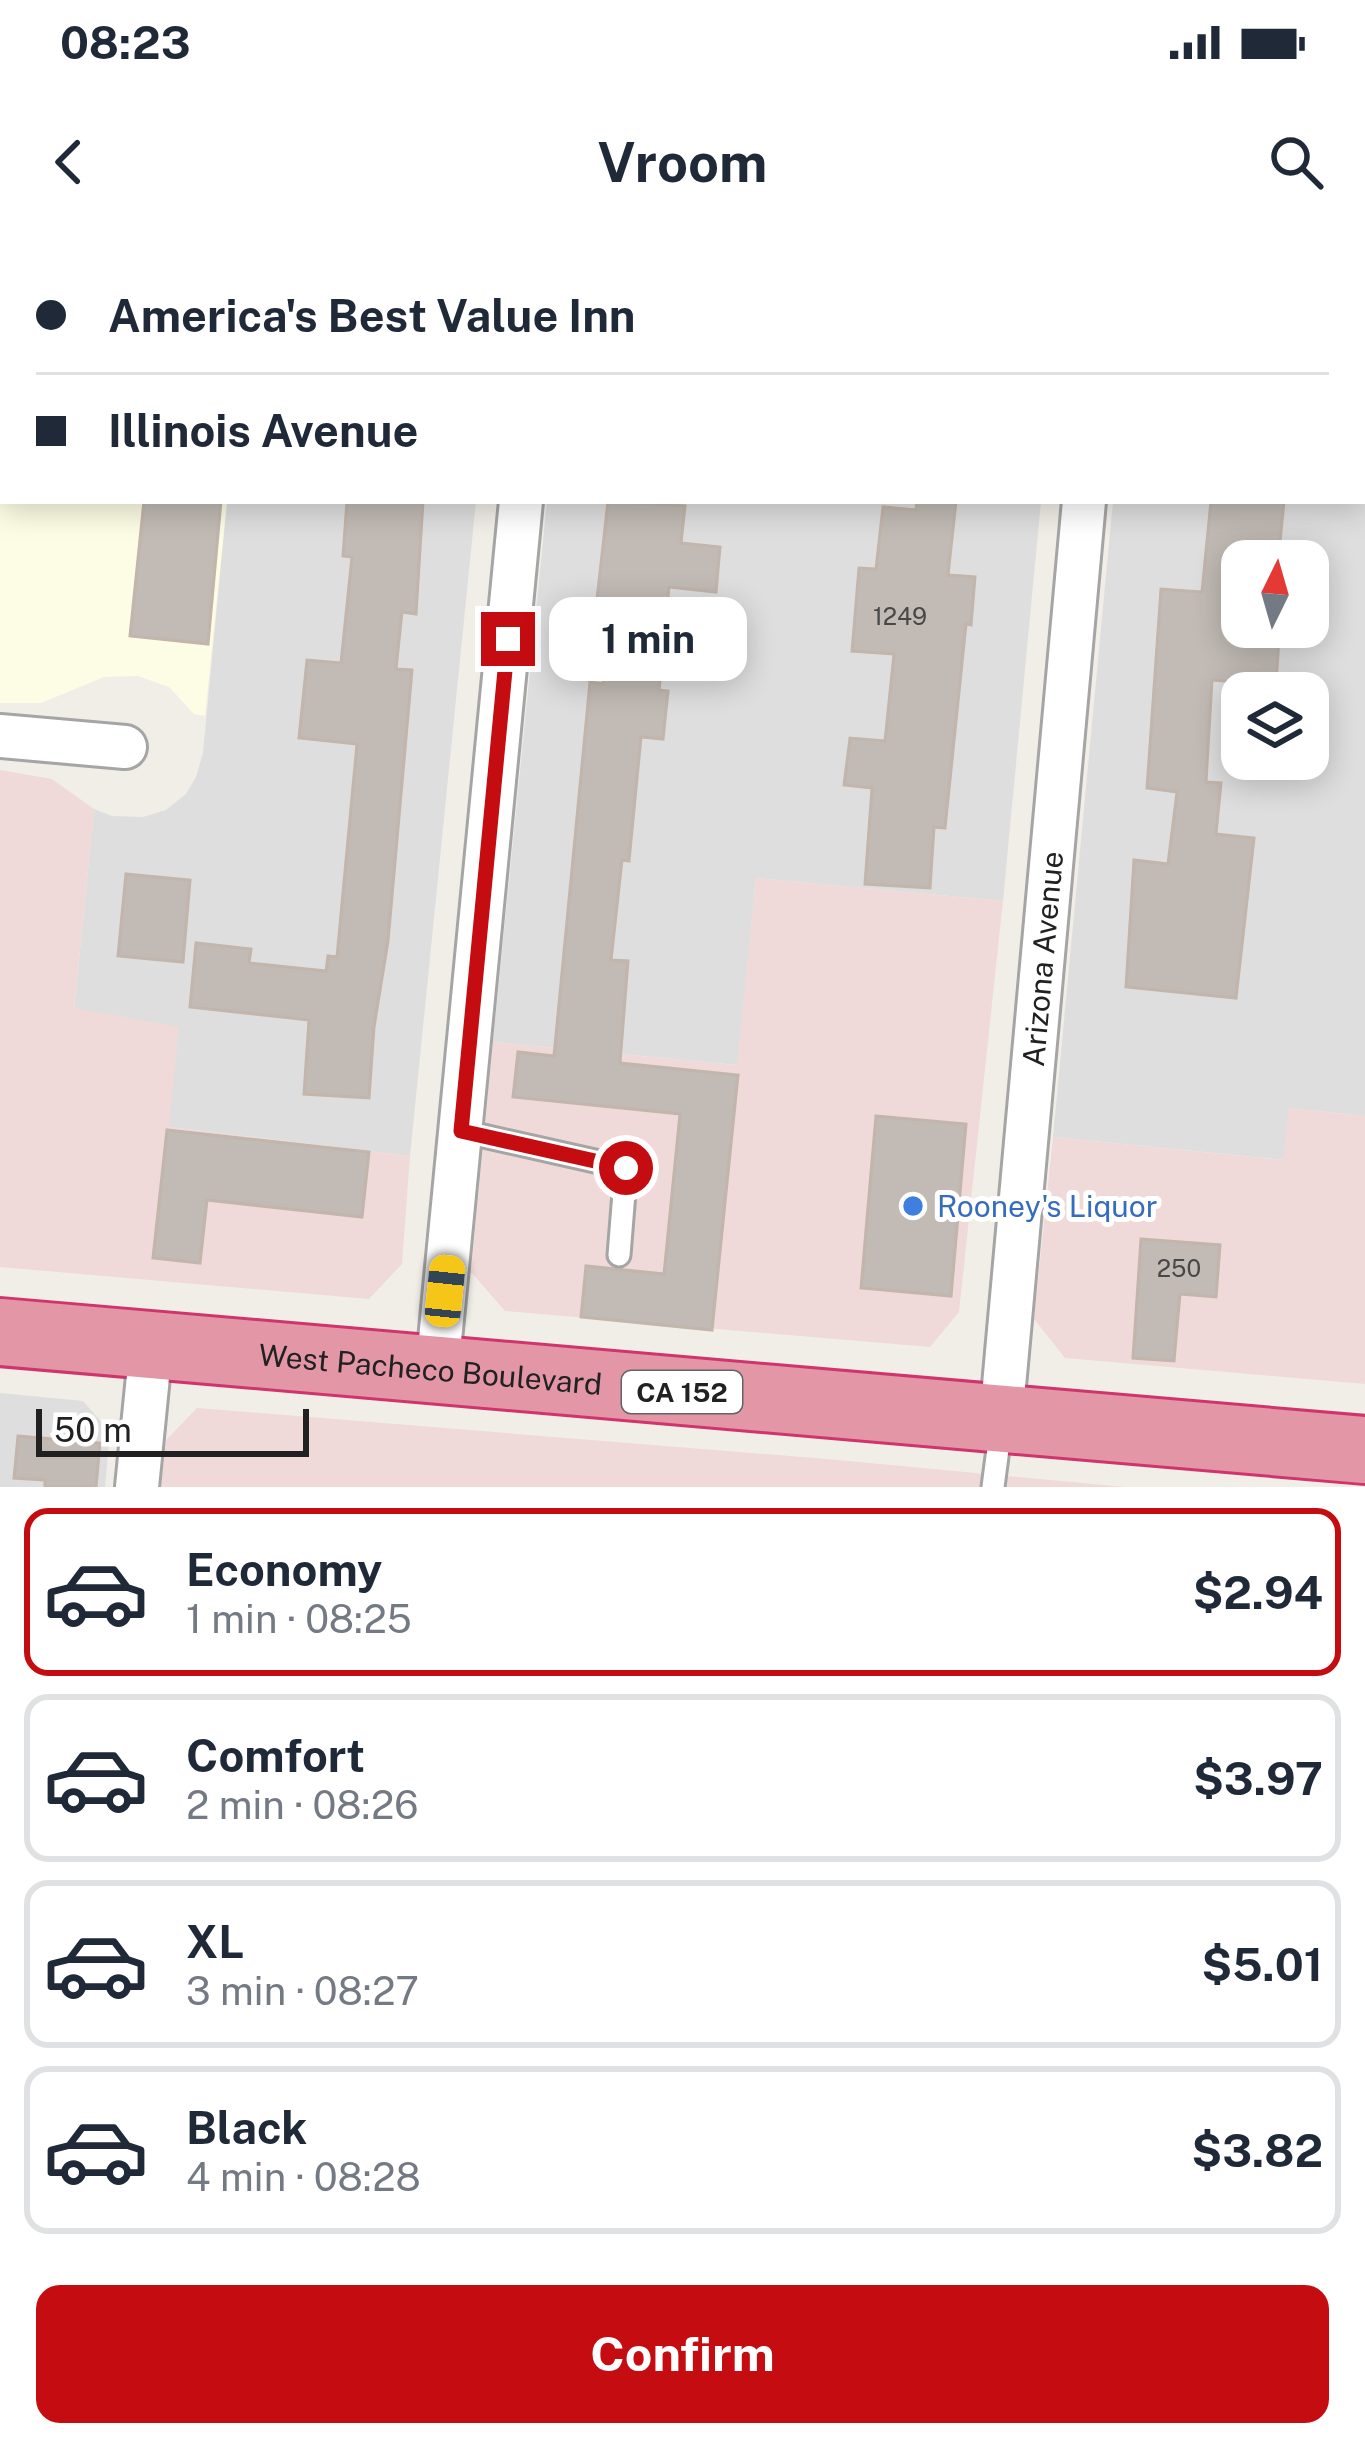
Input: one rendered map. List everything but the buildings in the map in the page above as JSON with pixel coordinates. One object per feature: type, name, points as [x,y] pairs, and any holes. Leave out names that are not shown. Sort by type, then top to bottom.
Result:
[{"type":"highway","name":"West Pacheco Boulevard","points":[[0,1333],[1365,1450]]},
{"type":"street","points":[[437,1371],[521,504]]},
{"type":"street","name":"Arizona Avenue","points":[[1001,1420],[1084,504]]},
{"type":"street","points":[[0,736],[125,747]]},
{"type":"street","points":[[136,1487],[151,1346]]},
{"type":"lane","points":[[461,1131],[626,1168],[619,1255]]},
{"type":"lane","points":[[993,1487],[1001,1420]]},
{"type":"shaded area","points":[[0,504],[227,504],[205,716],[194,714],[169,687],[138,676],[104,677],[41,703],[0,703]]},
{"type":"shaded area","points":[[227,504],[476,504],[410,1156],[169,1127],[74,1009],[94,809],[112,816],[143,817],[166,810],[186,794],[203,753]]},
{"type":"shaded area","points":[[547,504],[1041,504],[1003,901],[756,878],[738,1065],[493,1042]]},
{"type":"shaded area","points":[[1113,504],[1365,504],[1365,1116],[1289,1108],[1284,1160],[1053,1137]]},
{"type":"shaded area","points":[[0,770],[52,779],[94,809],[74,1008],[179,1027],[169,1127],[410,1156],[402,1264],[369,1299],[0,1267]]},
{"type":"shaded area","points":[[756,878],[1003,901],[959,1312],[930,1347],[505,1311],[471,1272],[493,1042],[737,1065]]},
{"type":"shaded area","points":[[1289,1108],[1365,1116],[1365,1384],[1065,1358],[1034,1319],[1053,1137],[1283,1160]]},
{"type":"shaded area","points":[[0,1393],[83,1401],[110,1432],[105,1487],[0,1487]]},
{"type":"shaded area","points":[[197,1408],[1125,1487],[161,1487],[166,1440]]},
{"type":"place","name":"Rooney's Liquor","points":[[913,1206]]},
{"type":"route","points":[[508,639],[461,1131],[626,1168]]}]
